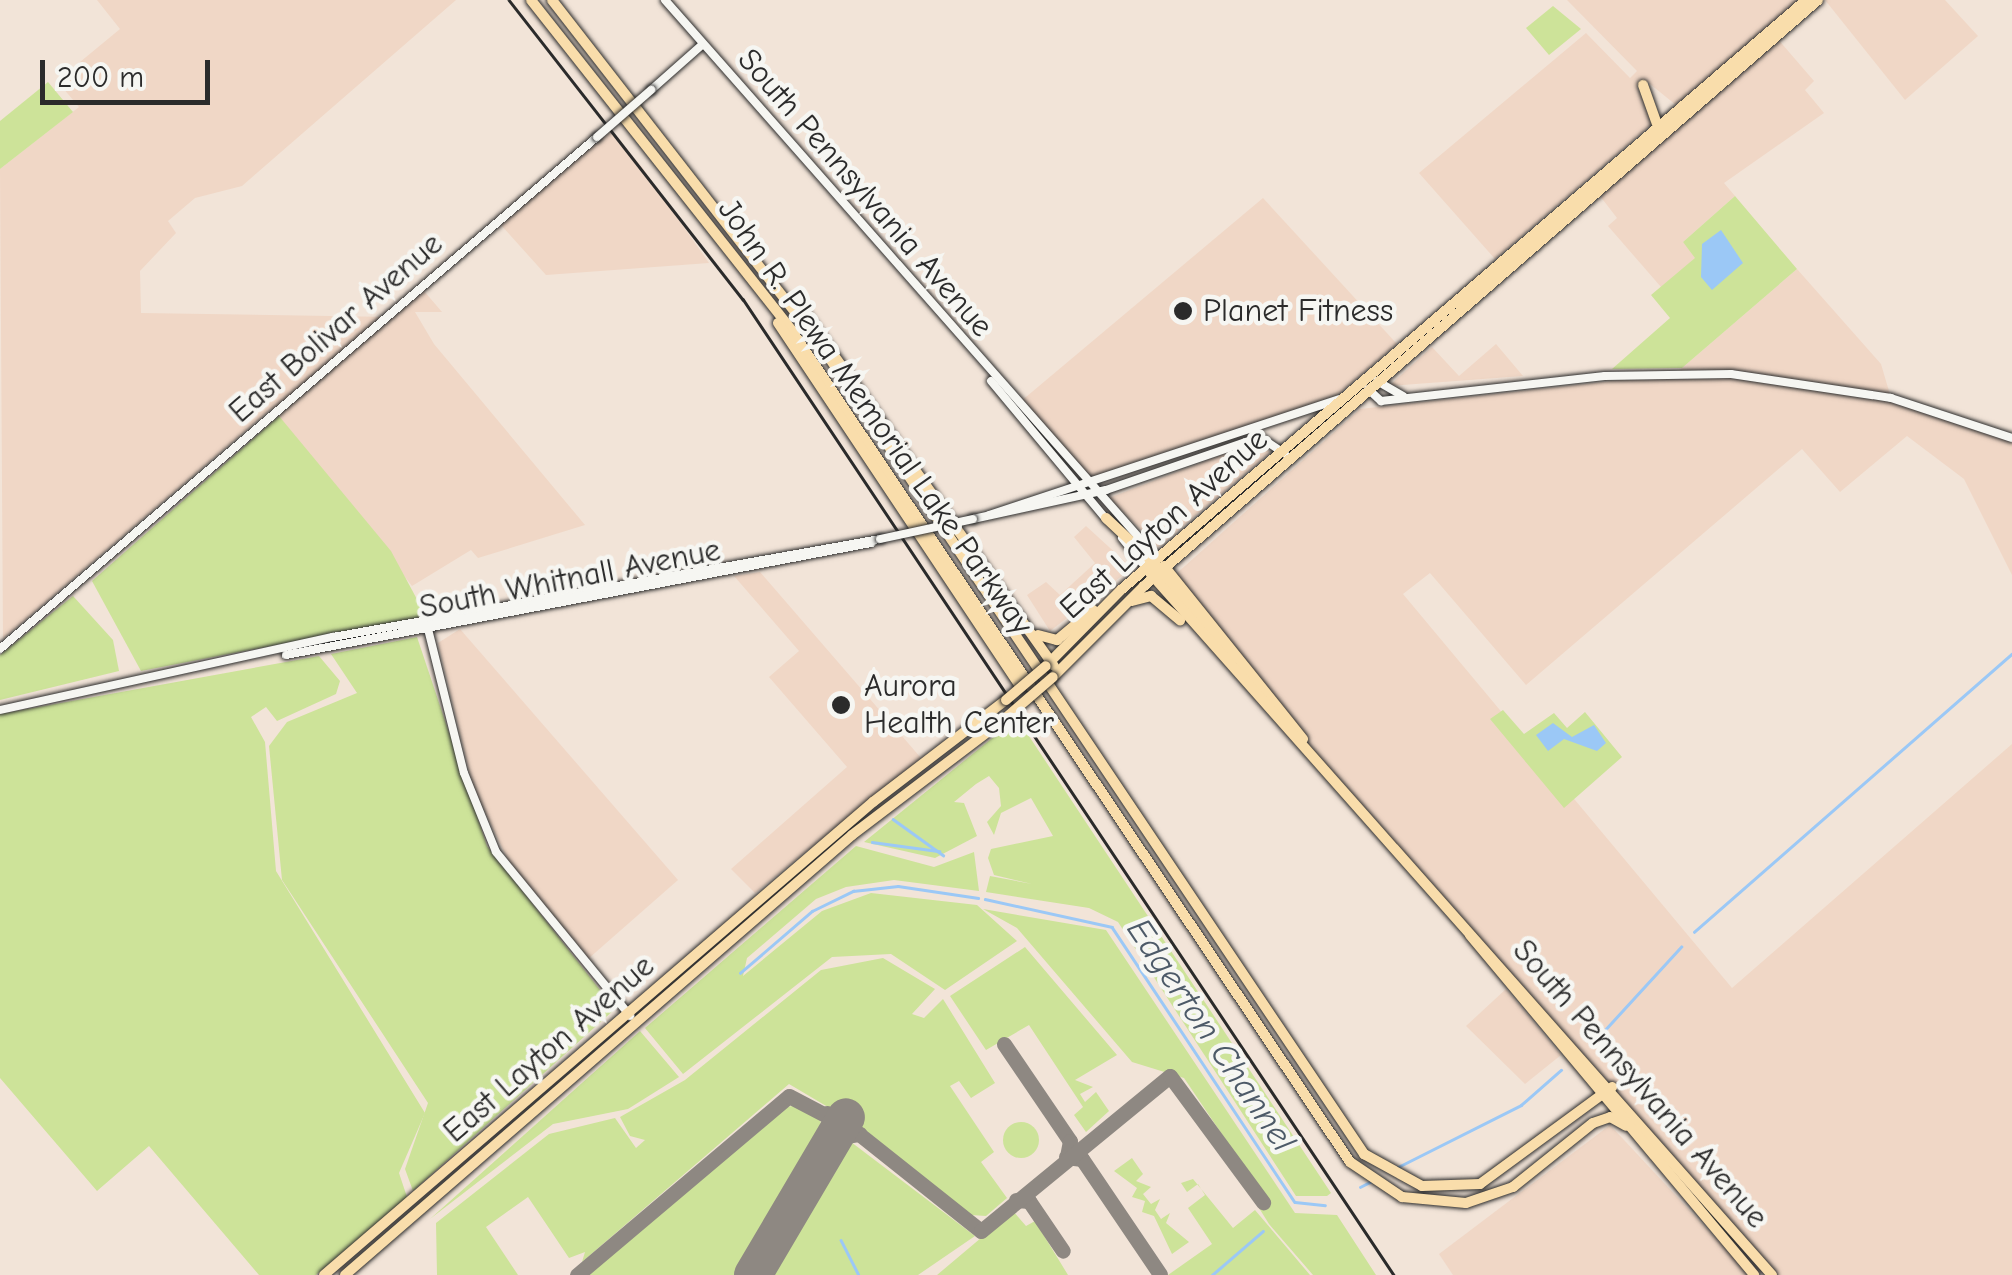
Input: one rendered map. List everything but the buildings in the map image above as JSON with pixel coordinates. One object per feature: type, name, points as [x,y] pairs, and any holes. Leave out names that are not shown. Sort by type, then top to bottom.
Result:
[{"type":"main road","name":"John R. Plewa Memorial Lake Parkway","points":[[531,0],[708,218],[887,469],[1342,1152],[1402,1197],[1488,1198],[1586,1126],[1612,1087]]},
{"type":"main road","name":"John R. Plewa Memorial Lake Parkway","points":[[552,0],[713,200],[910,476],[1358,1147],[1422,1186],[1492,1180],[1604,1100]]},
{"type":"main road","name":"East Layton Avenue","points":[[324,1275],[1006,700],[1015,685],[1053,669],[1126,603],[1211,511],[1806,0]]},
{"type":"main road","name":"East Layton Avenue","points":[[346,1275],[632,1018],[1040,689],[1122,588],[1155,568],[1381,385],[1818,0]]},
{"type":"main road","points":[[1643,86],[1658,127]]},
{"type":"main road","points":[[713,200],[822,334],[1030,630],[1053,669],[1155,568],[1106,518]]},
{"type":"main road","points":[[708,218],[1015,685],[1040,689]]},
{"type":"main road","name":"South Pennsylvania Avenue","points":[[1155,568],[1208,644],[1303,740],[1468,930],[1538,1002],[1772,1275]]},
{"type":"main road","name":"South Pennsylvania Avenue","points":[[1155,568],[1268,690],[1303,740]]},
{"type":"main road","points":[[1030,630],[1057,640],[1122,588]]},
{"type":"main road","points":[[1126,603],[1159,599],[1208,644]]},
{"type":"main road","name":"South Pennsylvania Avenue","points":[[1468,930],[1528,1011],[1754,1275]]},
{"type":"main road","points":[[1528,1011],[1538,1002]]},
{"type":"main road","points":[[1574,1119],[1586,1095],[1583,1076]]},
{"type":"main road","points":[[1586,1126],[1610,1117],[1626,1126]]},
{"type":"street","name":"South Pennsylvania Avenue","points":[[666,0],[987,372],[1097,492],[1155,568]]},
{"type":"street","name":"East Bolivar Avenue","points":[[0,650],[703,44]]},
{"type":"street","name":"South Pennsylvania Avenue","points":[[987,372],[1106,518]]},
{"type":"street","points":[[1366,377],[1371,393],[1381,402],[1403,396],[1731,374],[1891,398],[2012,438]]},
{"type":"street","points":[[1366,377],[1403,396]]},
{"type":"street","name":"South Whitnall Avenue","points":[[989,515],[1340,400]]},
{"type":"street","name":"South Whitnall Avenue","points":[[0,706],[582,602],[880,540],[1086,495],[1260,437],[1282,450]]},
{"type":"street","points":[[1282,450],[1291,461]]},
{"type":"street","name":"South Whitnall Avenue","points":[[267,656],[580,590],[880,540]]},
{"type":"street","points":[[580,590],[582,602]]},
{"type":"street","points":[[424,620],[491,841],[632,1018]]},
{"type":"shaded area","points":[[97,0],[456,0],[242,186],[195,198],[168,221],[176,233],[140,271],[141,313],[393,317],[424,291],[442,312],[415,312],[434,344],[585,525],[478,558],[471,550],[412,586],[272,408],[3,639],[0,169],[79,107],[57,81],[120,29]]},
{"type":"shaded area","points":[[1567,0],[1801,0],[1676,105],[1645,80],[1637,87],[1653,123],[1495,259],[1419,173],[1586,33],[1630,78],[1637,71]]},
{"type":"shaded area","points":[[1825,0],[1945,0],[1978,36],[1905,100]]},
{"type":"shaded area","points":[[1777,38],[1814,81],[1805,90],[1824,113],[1724,183],[1735,196],[1683,242],[1696,258],[1661,287],[1608,226],[1617,218],[1600,196]]},
{"type":"shaded area","points":[[611,130],[642,167],[709,263],[546,275],[501,225]]},
{"type":"shaded area","points":[[1263,198],[1397,344],[1335,397],[1091,478],[1020,402]]},
{"type":"shaded area","points":[[1797,269],[1881,364],[1891,398],[2012,438],[2012,575],[1964,479],[1907,436],[1840,492],[1802,449],[1526,685],[1430,573],[1403,594],[1732,988],[2012,744],[2012,1275],[1772,1275],[1303,740],[1176,574],[1360,409],[1675,374]]},
{"type":"shaded area","points":[[1496,344],[1523,376],[1389,386],[1432,347],[1459,376]]},
{"type":"shaded area","points":[[1255,442],[1271,452],[1158,547],[1109,498]]},
{"type":"shaded area","points":[[1086,526],[1132,568],[1050,631],[1027,595],[1046,582],[1060,595],[1095,563],[1074,537]]},
{"type":"shaded area","points":[[760,572],[921,758],[755,893],[731,869],[847,767],[769,677],[799,651],[734,576]]},
{"type":"shaded area","points":[[460,629],[678,880],[588,959],[509,862],[473,787],[438,643]]},
{"type":"shaded area","points":[[1506,989],[1561,1055],[1525,1084],[1466,1026]]},
{"type":"shaded area","points":[[1610,1125],[1750,1275],[1453,1275],[1439,1254]]},
{"type":"green space","points":[[1553,6],[1581,29],[1549,55],[1526,28]]},
{"type":"green space","points":[[48,82],[73,112],[0,169],[0,121]]},
{"type":"green space","points":[[1735,196],[1797,269],[1682,368],[1612,369],[1670,318],[1651,295],[1695,258],[1683,242]]},
{"type":"green space","points":[[279,416],[391,551],[426,616],[141,671],[92,581]]},
{"type":"green space","points":[[73,596],[113,640],[119,671],[0,700],[0,655]]},
{"type":"green space","points":[[417,637],[487,846],[615,1009],[413,1191],[405,1169],[428,1103],[282,880],[269,746],[287,722],[357,693],[331,654]]},
{"type":"green space","points":[[319,656],[340,681],[336,694],[277,721],[266,707],[251,717],[265,742],[276,871],[425,1113],[399,1173],[407,1197],[316,1275],[259,1275],[149,1146],[97,1191],[0,1078],[0,714]]},
{"type":"green space","points":[[1503,710],[1524,734],[1554,713],[1567,728],[1585,712],[1622,757],[1564,808],[1490,719]]},
{"type":"green space","points":[[1017,718],[1331,1193],[1327,1196],[1296,1196],[1118,922],[1089,908],[986,892],[990,876],[1032,884],[994,875],[988,858],[991,849],[1053,836],[1031,798],[1001,813],[994,835],[987,822],[1001,806],[999,788],[989,776],[976,784],[954,802],[964,803],[977,836],[935,858],[864,842]]},
{"type":"green space","points":[[856,846],[934,867],[974,852],[979,891],[894,880],[846,887],[816,899],[747,958],[743,976],[822,911],[871,893],[977,905],[1017,941],[945,990],[891,954],[832,957],[683,1074],[645,1028]]},
{"type":"green space","points":[[983,909],[1106,930],[1295,1213],[1337,1215],[1376,1275],[1313,1275],[1269,1224],[1259,1208],[1267,1201],[1184,1078],[1132,1062],[1017,928]]},
{"type":"green space","points":[[1025,947],[1117,1055],[1075,1080],[1093,1087],[1080,1094],[1085,1102],[1096,1092],[1109,1111],[1086,1132],[1074,1115],[1083,1107],[1029,1025],[986,1050],[950,996]]},
{"type":"green space","points":[[883,958],[935,989],[912,1014],[924,1018],[943,999],[995,1083],[971,1098],[959,1081],[950,1086],[994,1152],[981,1162],[1007,1198],[986,1216],[971,1215],[860,1126],[789,1084],[582,1262],[585,1252],[569,1258],[528,1197],[486,1227],[518,1275],[437,1275],[436,1223],[549,1134],[615,1118],[636,1148],[645,1140],[630,1136],[620,1117],[685,1080],[821,970]]},
{"type":"green space","points":[[640,1031],[679,1077],[628,1109],[553,1124],[430,1219]]},
{"type":"green space","points":[[799,1105],[820,1118],[822,1132],[738,1275],[588,1275],[780,1108]]},
{"type":"green space","points":[[1021,1122],[1034,1127],[1039,1140],[1034,1153],[1021,1158],[1008,1153],[1003,1140],[1008,1127]]},
{"type":"green space","points":[[851,1142],[975,1236],[918,1275],[768,1275]]},
{"type":"green space","points":[[1132,1158],[1143,1174],[1136,1181],[1151,1187],[1143,1194],[1151,1204],[1160,1199],[1155,1210],[1161,1219],[1170,1213],[1166,1223],[1189,1242],[1172,1254],[1154,1216],[1142,1212],[1145,1201],[1132,1197],[1137,1188],[1114,1171]]},
{"type":"green space","points":[[1193,1179],[1197,1184],[1187,1192],[1181,1183]]},
{"type":"green space","points":[[1201,1189],[1233,1228],[1255,1210],[1310,1275],[1168,1275],[1212,1244],[1188,1208],[1205,1195]]},
{"type":"green space","points":[[1013,1211],[1026,1226],[1035,1221],[1068,1275],[937,1275]]},
{"type":"water","points":[[1721,230],[1743,263],[1712,290],[1701,277],[1702,244]]},
{"type":"water","points":[[1553,723],[1572,737],[1594,725],[1606,743],[1597,751],[1564,739],[1548,751],[1536,735]]},
{"type":"waterway","name":"Edgerton Channel","points":[[1694,932],[2012,654]]},
{"type":"waterway","points":[[893,819],[943,855]]},
{"type":"waterway","points":[[872,842],[939,851]]},
{"type":"waterway","name":"Edgerton Channel","points":[[740,973],[812,911],[853,891],[898,886],[978,898]]},
{"type":"waterway","name":"Edgerton Channel","points":[[985,899],[1112,927],[1295,1202],[1325,1205]]},
{"type":"waterway","name":"Edgerton Channel","points":[[1592,1044],[1681,947]]},
{"type":"waterway","name":"Edgerton Channel","points":[[1396,1168],[1521,1105],[1561,1070]]},
{"type":"waterway","name":"Edgerton Channel","points":[[1360,1187],[1372,1181]]},
{"type":"waterway","points":[[1212,1275],[1263,1231]]},
{"type":"waterway","points":[[841,1240],[859,1275]]},
{"type":"taxiway","points":[[1004,1044],[1070,1141],[1067,1156]]},
{"type":"taxiway","points":[[577,1275],[789,1096],[854,1130],[981,1231],[1170,1076],[1263,1202]]},
{"type":"taxiway","points":[[827,1113],[834,1138],[860,1134]]},
{"type":"taxiway","points":[[1066,1157],[1082,1159],[1160,1274]]},
{"type":"taxiway","points":[[1016,1200],[1029,1201],[1063,1251]]},
{"type":"runway","points":[[753,1275],[846,1117]]},
{"type":"railway","points":[[509,0],[743,299],[1394,1275]]},
{"type":"place","name":"Planet Fitness","points":[[1183,311]]},
{"type":"place","name":"Aurora Health Center","points":[[841,705]]}]
